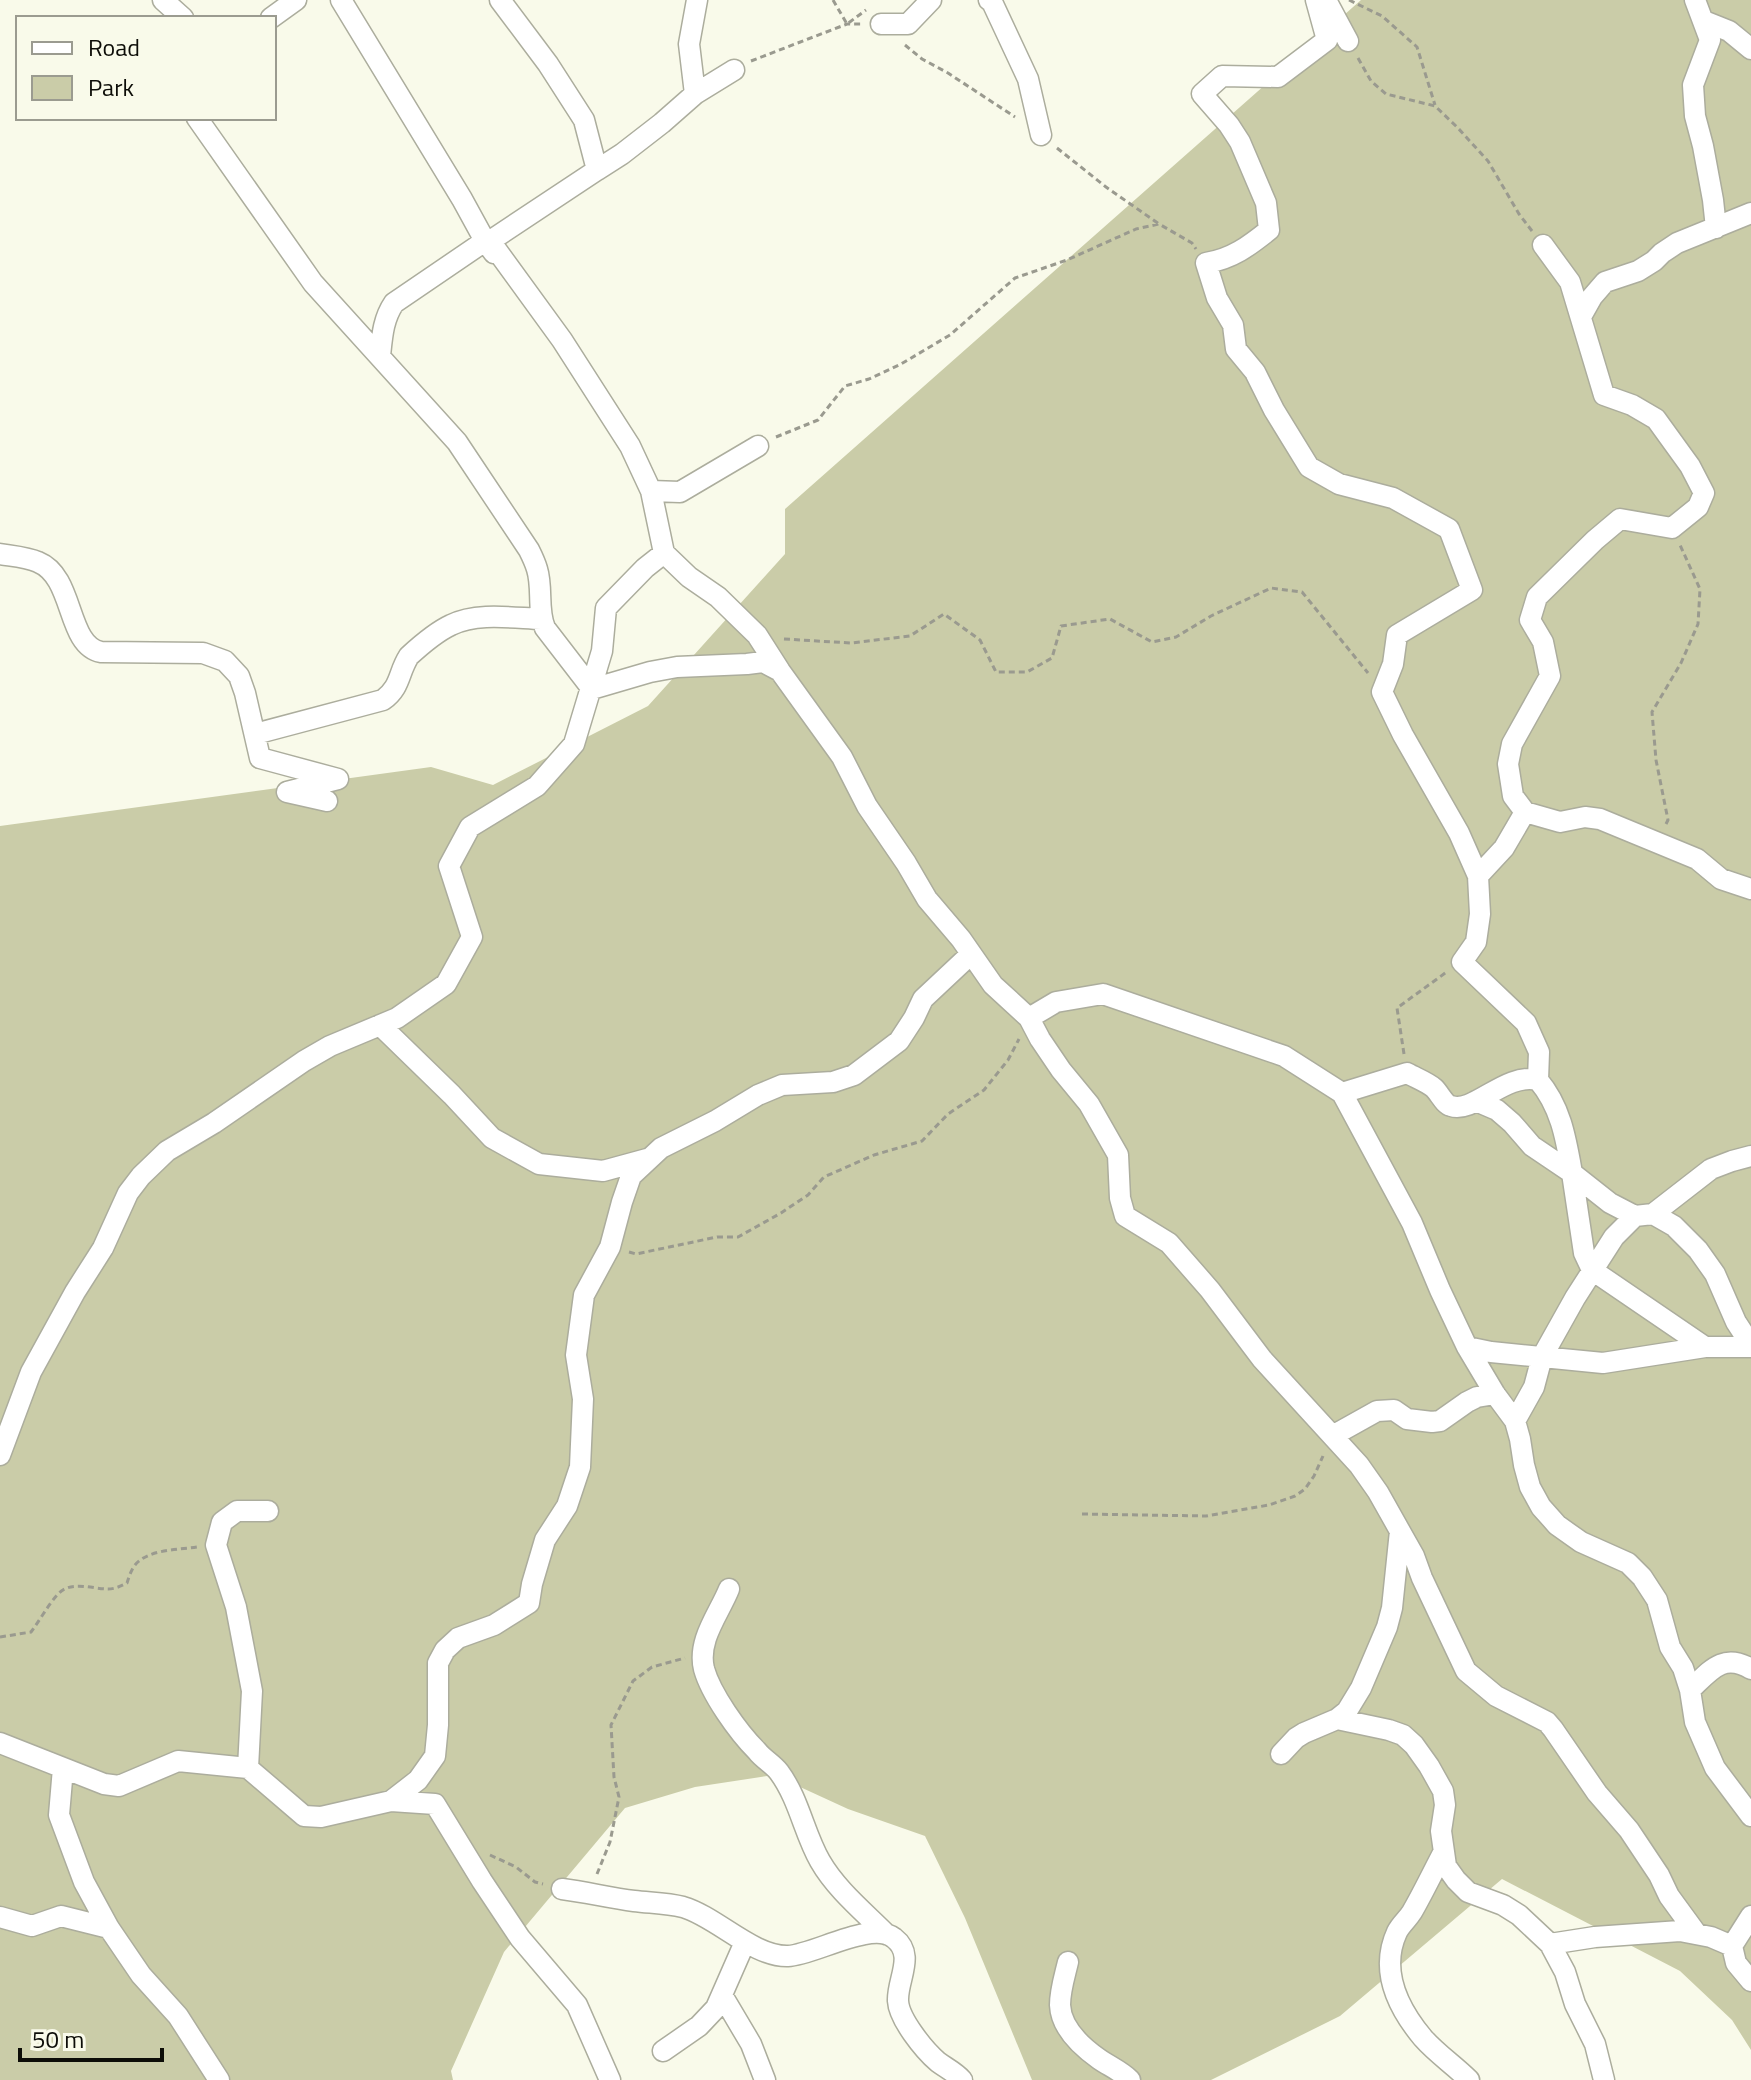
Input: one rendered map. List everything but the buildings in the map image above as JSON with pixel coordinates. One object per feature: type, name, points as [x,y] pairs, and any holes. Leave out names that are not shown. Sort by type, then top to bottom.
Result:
[{"type":"street","points":[[161,0],[181,16]]},
{"type":"street","points":[[274,16],[296,0]]},
{"type":"street","points":[[341,0],[485,241],[630,446]]},
{"type":"street","points":[[500,0],[548,64],[584,120],[597,170]]},
{"type":"street","points":[[695,94],[689,44],[697,0]]},
{"type":"street","points":[[877,15],[908,24],[931,0]]},
{"type":"street","points":[[989,0],[1028,79],[1041,135]]},
{"type":"street","points":[[1316,0],[1327,40],[1278,77],[1222,76],[1202,94],[1240,142],[1266,203],[1269,230],[1245,250],[1220,261],[1206,263],[1217,298],[1233,325],[1236,349],[1255,372],[1309,467],[1339,484],[1393,498],[1449,529],[1472,590],[1397,635],[1393,664],[1382,692],[1459,833],[1478,876],[1480,914],[1476,942],[1462,962],[1526,1023],[1539,1052],[1538,1080]]},
{"type":"street","points":[[1326,0],[1348,41]]},
{"type":"street","points":[[1695,0],[1710,40],[1693,85],[1695,116],[1716,228]]},
{"type":"street","points":[[1704,21],[1729,31],[1751,49]]},
{"type":"street","points":[[734,70],[695,94],[622,154],[490,241],[562,340],[630,446],[651,491],[664,553],[689,577],[718,597],[757,635],[842,757],[867,806],[927,899],[993,985],[1029,1018],[1061,1070],[1089,1104],[1118,1155],[1120,1198],[1125,1216],[1169,1243],[1210,1290],[1262,1359],[1359,1465],[1414,1556],[1466,1671],[1496,1696],[1547,1722],[1559,1735],[1597,1793],[1629,1830],[1669,1896],[1696,1933]]},
{"type":"street","points":[[198,120],[313,283],[457,442],[529,550],[537,570],[541,619],[545,628],[592,689]]},
{"type":"street","points":[[1583,313],[1605,282],[1638,271],[1677,243],[1751,213]]},
{"type":"street","points":[[380,356],[384,325],[394,303],[485,241]]},
{"type":"street","points":[[1543,245],[1570,282],[1604,395],[1632,405],[1656,419],[1690,466],[1704,493],[1698,507],[1672,528],[1620,519],[1537,597],[1530,620],[1543,642],[1550,676],[1512,744],[1508,764],[1513,796],[1525,812],[1560,822],[1585,817],[1600,819],[1697,859],[1721,879],[1751,889]]},
{"type":"street","points":[[651,491],[680,492],[758,446]]},
{"type":"street","points":[[0,1455],[31,1372],[103,1248],[128,1193],[141,1176],[167,1151],[214,1123],[304,1061],[330,1046],[397,1018],[446,984],[472,937],[449,866],[470,827],[537,786],[574,744],[602,651],[606,608],[664,553]]},
{"type":"street","points":[[0,554],[40,562],[55,577],[63,588],[83,640],[91,650],[203,653],[225,661],[239,676],[260,758],[338,779],[287,792],[327,801]]},
{"type":"street","points":[[255,734],[383,700],[396,688],[409,656],[450,625],[487,618],[541,619]]},
{"type":"street","points":[[592,689],[677,667],[763,662],[780,671]]},
{"type":"street","points":[[1478,876],[1504,848],[1525,812]]},
{"type":"street","points":[[391,1801],[418,1780],[435,1756],[438,1663],[445,1650],[458,1638],[494,1625],[529,1603],[545,1540],[567,1506],[580,1467],[583,1399],[576,1355],[584,1295],[610,1247],[631,1176],[661,1148],[758,1095],[782,1085],[833,1082],[854,1075],[899,1041],[923,999],[971,954]]},
{"type":"street","points":[[1029,1018],[1056,1002],[1103,994],[1284,1056],[1342,1093],[1412,1223],[1467,1347],[1515,1421],[1530,1487],[1541,1507],[1557,1525],[1581,1542],[1628,1563],[1642,1577],[1657,1600],[1670,1647],[1683,1668],[1695,1722],[1715,1768],[1751,1816]]},
{"type":"street","points":[[380,1025],[492,1138],[539,1164],[603,1171],[650,1158]]},
{"type":"street","points":[[1342,1093],[1407,1073],[1432,1087],[1447,1105],[1462,1107],[1508,1083],[1529,1078],[1538,1080],[1562,1122],[1584,1253],[1592,1270],[1705,1347]]},
{"type":"street","points":[[1476,1101],[1497,1110],[1532,1146],[1610,1203],[1674,1226],[1698,1250],[1715,1274],[1736,1322],[1751,1346]]},
{"type":"street","points":[[1515,1421],[1534,1387],[1542,1357],[1614,1237],[1711,1169],[1751,1156]]},
{"type":"street","points":[[1467,1347],[1603,1363],[1705,1347],[1751,1346]]},
{"type":"street","points":[[1334,1435],[1377,1411],[1394,1410],[1407,1419],[1440,1421],[1477,1397],[1495,1394]]},
{"type":"street","points":[[248,1768],[252,1691],[236,1607],[216,1545],[222,1522],[237,1511],[268,1511]]},
{"type":"street","points":[[1281,1754],[1296,1738],[1347,1711],[1361,1688],[1392,1608],[1400,1531]]},
{"type":"street","points":[[729,1589],[708,1631],[703,1649],[704,1667],[710,1684],[737,1728],[777,1769],[821,1862],[833,1880],[886,1934]]},
{"type":"street","points":[[1690,1690],[1715,1666],[1735,1662],[1751,1669]]},
{"type":"street","points":[[1337,1719],[1389,1730],[1403,1735],[1414,1745],[1443,1791],[1445,1805],[1441,1831],[1446,1866],[1468,1892],[1503,1905],[1519,1915],[1550,1944],[1595,2044],[1604,2080]]},
{"type":"street","points":[[0,1743],[104,1784],[119,1786],[178,1761],[248,1768],[304,1816],[321,1817],[391,1801],[435,1804],[520,1938],[577,2005],[610,2080]]},
{"type":"street","points":[[63,1768],[59,1815],[84,1882],[109,1928],[141,1975],[178,2016],[219,2080]]},
{"type":"street","points":[[1443,1853],[1410,1916],[1396,1935],[1389,1961],[1390,1977],[1395,1993],[1425,2041],[1469,2080]]},
{"type":"street","points":[[562,1889],[682,1907],[704,1915],[745,1942],[788,1956],[867,1933],[893,1937],[905,1953],[898,2002],[905,2023],[936,2061],[962,2080]]},
{"type":"street","points":[[0,1917],[32,1926],[61,1916],[109,1928]]},
{"type":"street","points":[[1751,1916],[1732,1946],[1736,1963],[1751,1981]]},
{"type":"street","points":[[1550,1944],[1614,1935],[1680,1931],[1711,1937],[1732,1946]]},
{"type":"street","points":[[663,2051],[699,2026],[716,2008],[745,1942]]},
{"type":"street","points":[[1068,1962],[1060,2007],[1066,2022],[1075,2039],[1090,2053],[1130,2080]]},
{"type":"street","points":[[722,1995],[751,2044],[765,2080]]},
{"type":"path","points":[[833,0],[847,24]]},
{"type":"path","points":[[1349,0],[1382,16],[1417,47],[1435,106],[1488,161],[1519,214],[1543,245]]},
{"type":"path","points":[[847,24],[877,15]]},
{"type":"path","points":[[734,70],[763,55],[877,15]]},
{"type":"path","points":[[877,15],[922,59],[981,94],[1041,135],[1106,187],[1192,243],[1206,263]]},
{"type":"path","points":[[1348,41],[1371,81],[1386,94],[1435,106]]},
{"type":"path","points":[[758,446],[818,420],[845,386],[890,369],[950,335],[1015,278],[1067,260],[1136,229],[1159,224]]},
{"type":"path","points":[[1661,843],[1668,820],[1656,760],[1652,712],[1681,663],[1698,624],[1700,589],[1672,528]]},
{"type":"path","points":[[757,635],[851,643],[910,636],[944,614],[980,640],[996,672],[1027,672],[1052,658],[1061,626],[1110,619],[1152,642],[1176,637],[1211,616],[1271,588],[1302,592],[1382,692]]},
{"type":"path","points":[[1407,1073],[1397,1008],[1462,962]]},
{"type":"path","points":[[610,1247],[636,1254],[717,1237],[738,1237],[808,1195],[824,1177],[874,1155],[922,1141],[948,1114],[984,1090],[1008,1060],[1029,1018]]},
{"type":"path","points":[[1082,1514],[1206,1516],[1295,1496],[1305,1489],[1314,1476],[1334,1435]]},
{"type":"path","points":[[0,1637],[31,1632],[58,1593],[66,1588],[117,1588],[127,1583],[134,1567],[143,1558],[216,1545]]},
{"type":"path","points":[[590,1892],[617,1816],[619,1797],[614,1777],[611,1725],[620,1704],[633,1681],[642,1673],[664,1663],[688,1658],[703,1649]]},
{"type":"path","points":[[481,1851],[516,1867],[535,1882],[562,1889]]},
{"type":"green space","points":[[1361,0],[1751,0],[1751,2050],[1732,2020],[1680,1971],[1502,1879],[1340,2016],[1211,2080],[1032,2080],[965,1918],[925,1836],[848,1809],[774,1775],[695,1787],[625,1808],[504,1952],[451,2071],[453,2080],[0,2080],[0,826],[431,767],[493,785],[648,706],[785,554],[785,509]]}]
